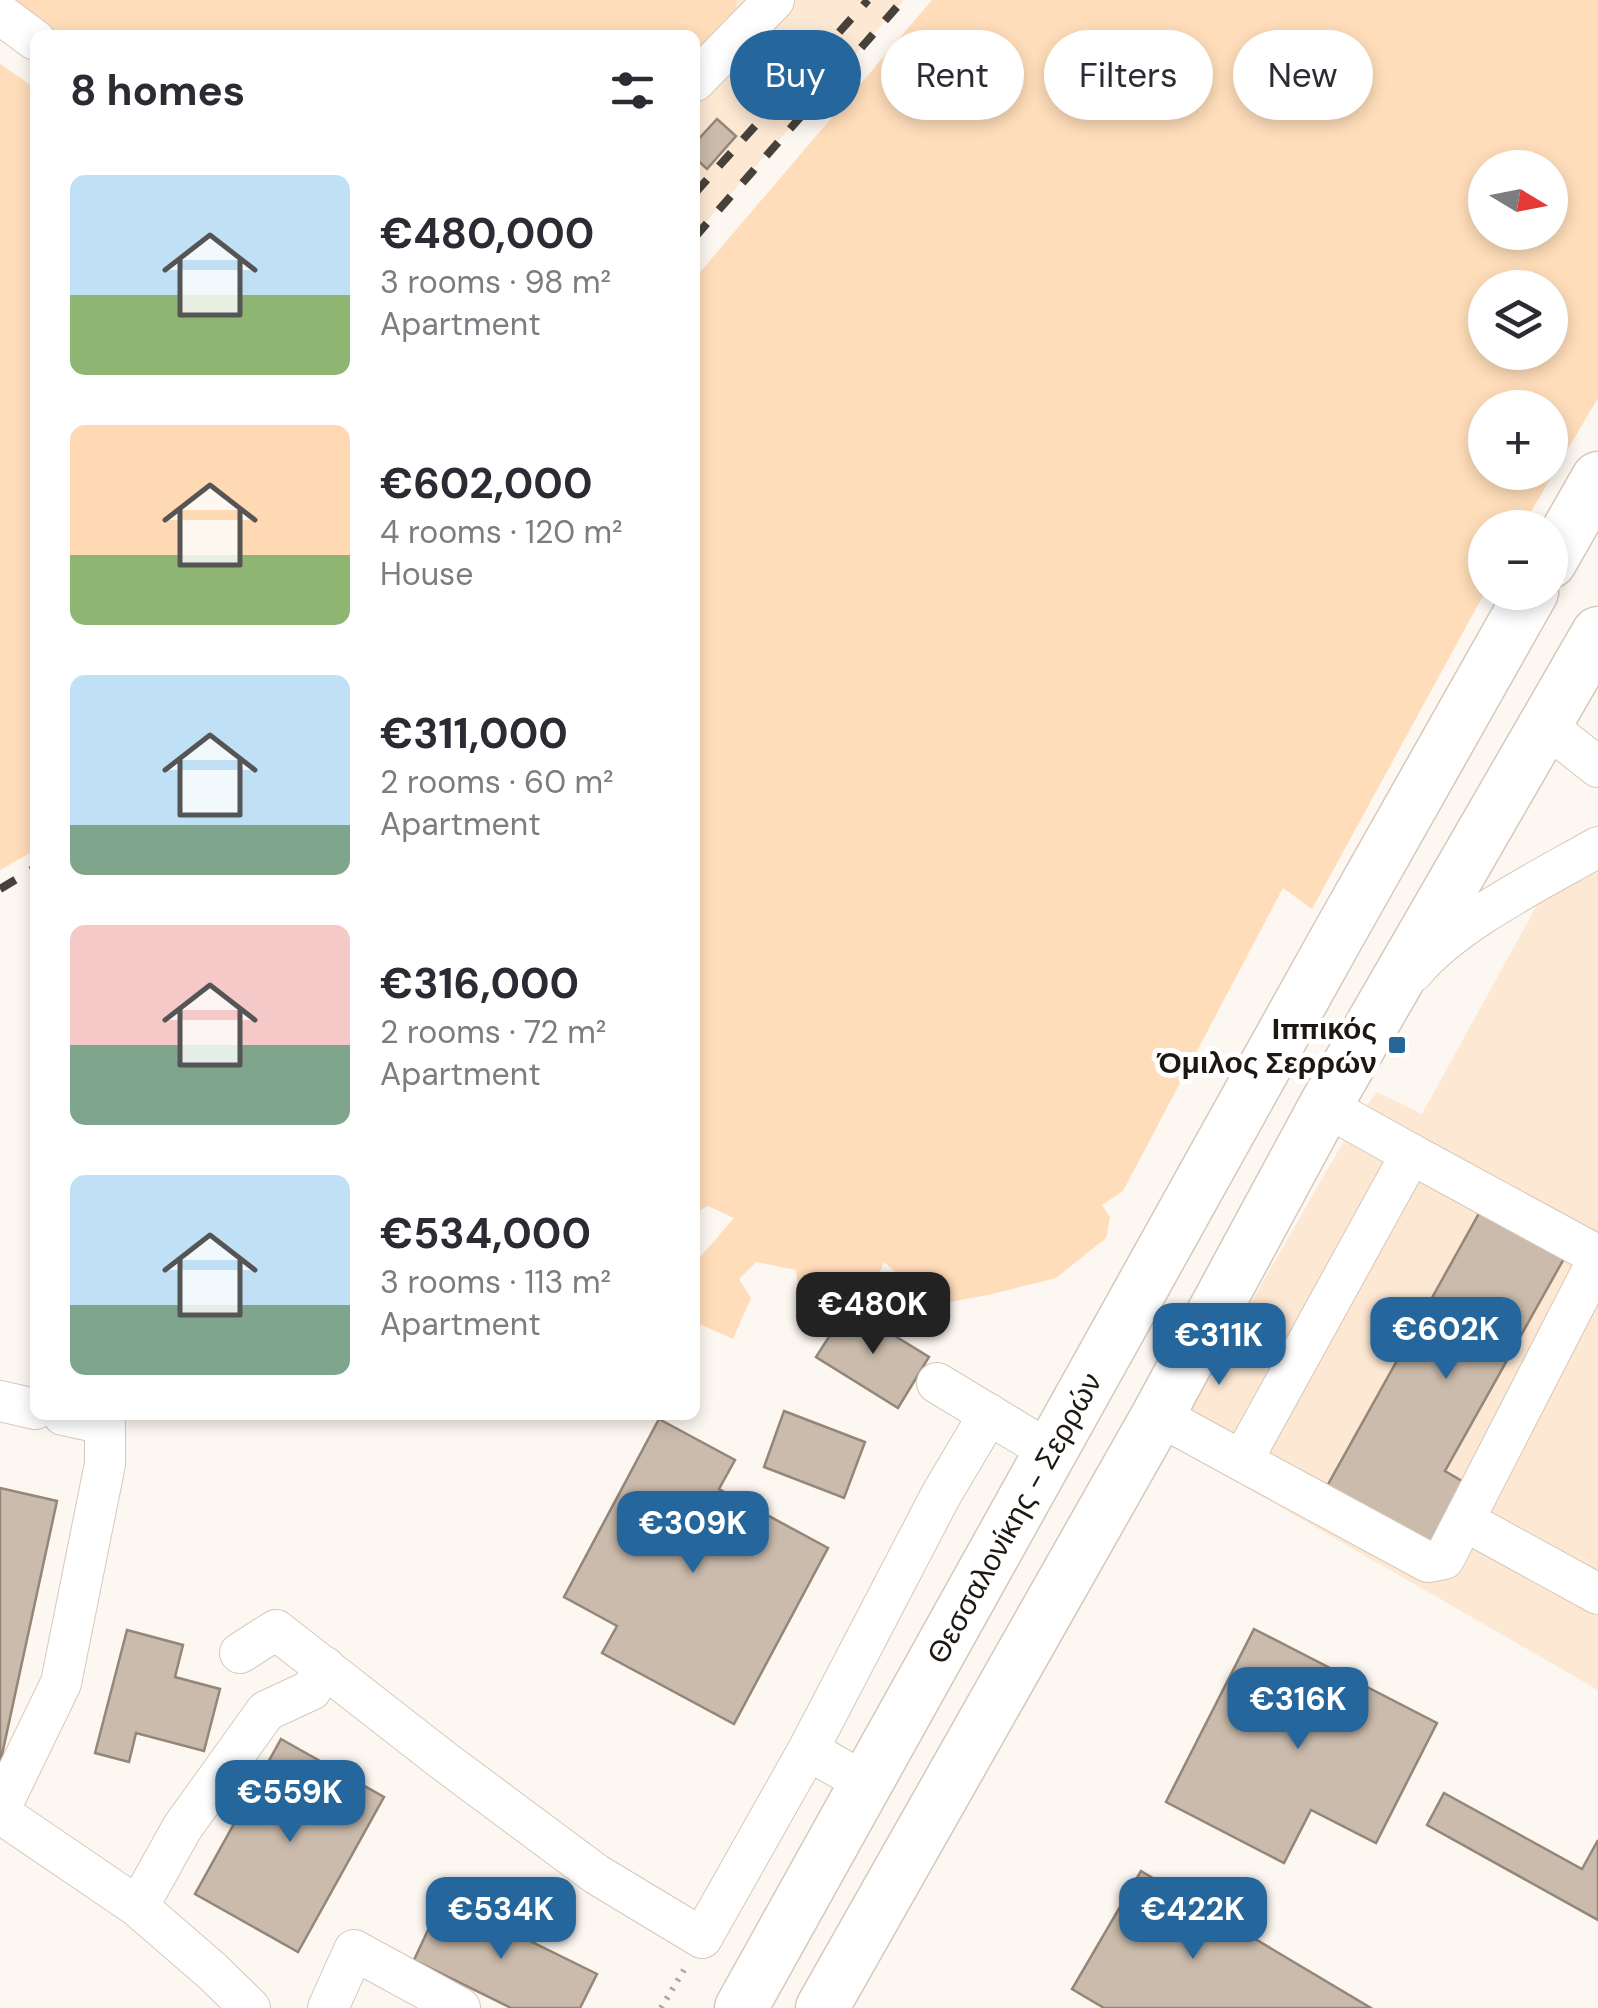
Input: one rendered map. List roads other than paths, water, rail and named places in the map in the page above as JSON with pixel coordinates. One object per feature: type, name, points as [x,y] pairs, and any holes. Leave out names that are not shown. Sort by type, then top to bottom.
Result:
[{"type":"main road","points":[[1568,530],[1598,478]]},
{"type":"main road","name":"Θεσσαλονίκης - Σερρών","points":[[741,2008],[1522,610]]},
{"type":"main road","points":[[822,2008],[1158,1415],[1325,1106],[1598,633]]},
{"type":"street","points":[[700,76],[774,0]]},
{"type":"street","points":[[0,14],[30,36]]},
{"type":"street","points":[[1546,726],[1598,767]]},
{"type":"street","points":[[1378,1013],[1418,964],[1465,926],[1598,846]]},
{"type":"street","points":[[1158,1415],[1428,1562],[1444,1560],[1594,1269],[1592,1252],[1325,1106]]},
{"type":"street","points":[[1242,1461],[1412,1154]]},
{"type":"street","points":[[937,1383],[1051,1452]]},
{"type":"street","points":[[0,1401],[30,1408]]},
{"type":"street","points":[[240,1653],[276,1630],[596,1874],[702,1938],[989,1414]]},
{"type":"street","points":[[86,1420],[105,1424],[106,1464],[61,1682],[0,1811],[138,1907],[250,2008]]},
{"type":"street","points":[[1465,1521],[1598,1594]]},
{"type":"street","points":[[138,1907],[182,1828],[266,1710],[310,1690],[326,1667]]},
{"type":"street","points":[[808,1750],[866,1784]]},
{"type":"street","points":[[328,2008],[354,1950],[460,2008]]},
{"type":"street","points":[[851,2008],[854,1952]]},
{"type":"railway","points":[[700,187],[868,0]]},
{"type":"railway","points":[[700,231],[903,0]]},
{"type":"railway","points":[[0,889],[30,871]]},
{"type":"place","name":"Ιππικός Όμιλος Σερρών","points":[[1397,1045]]}]
